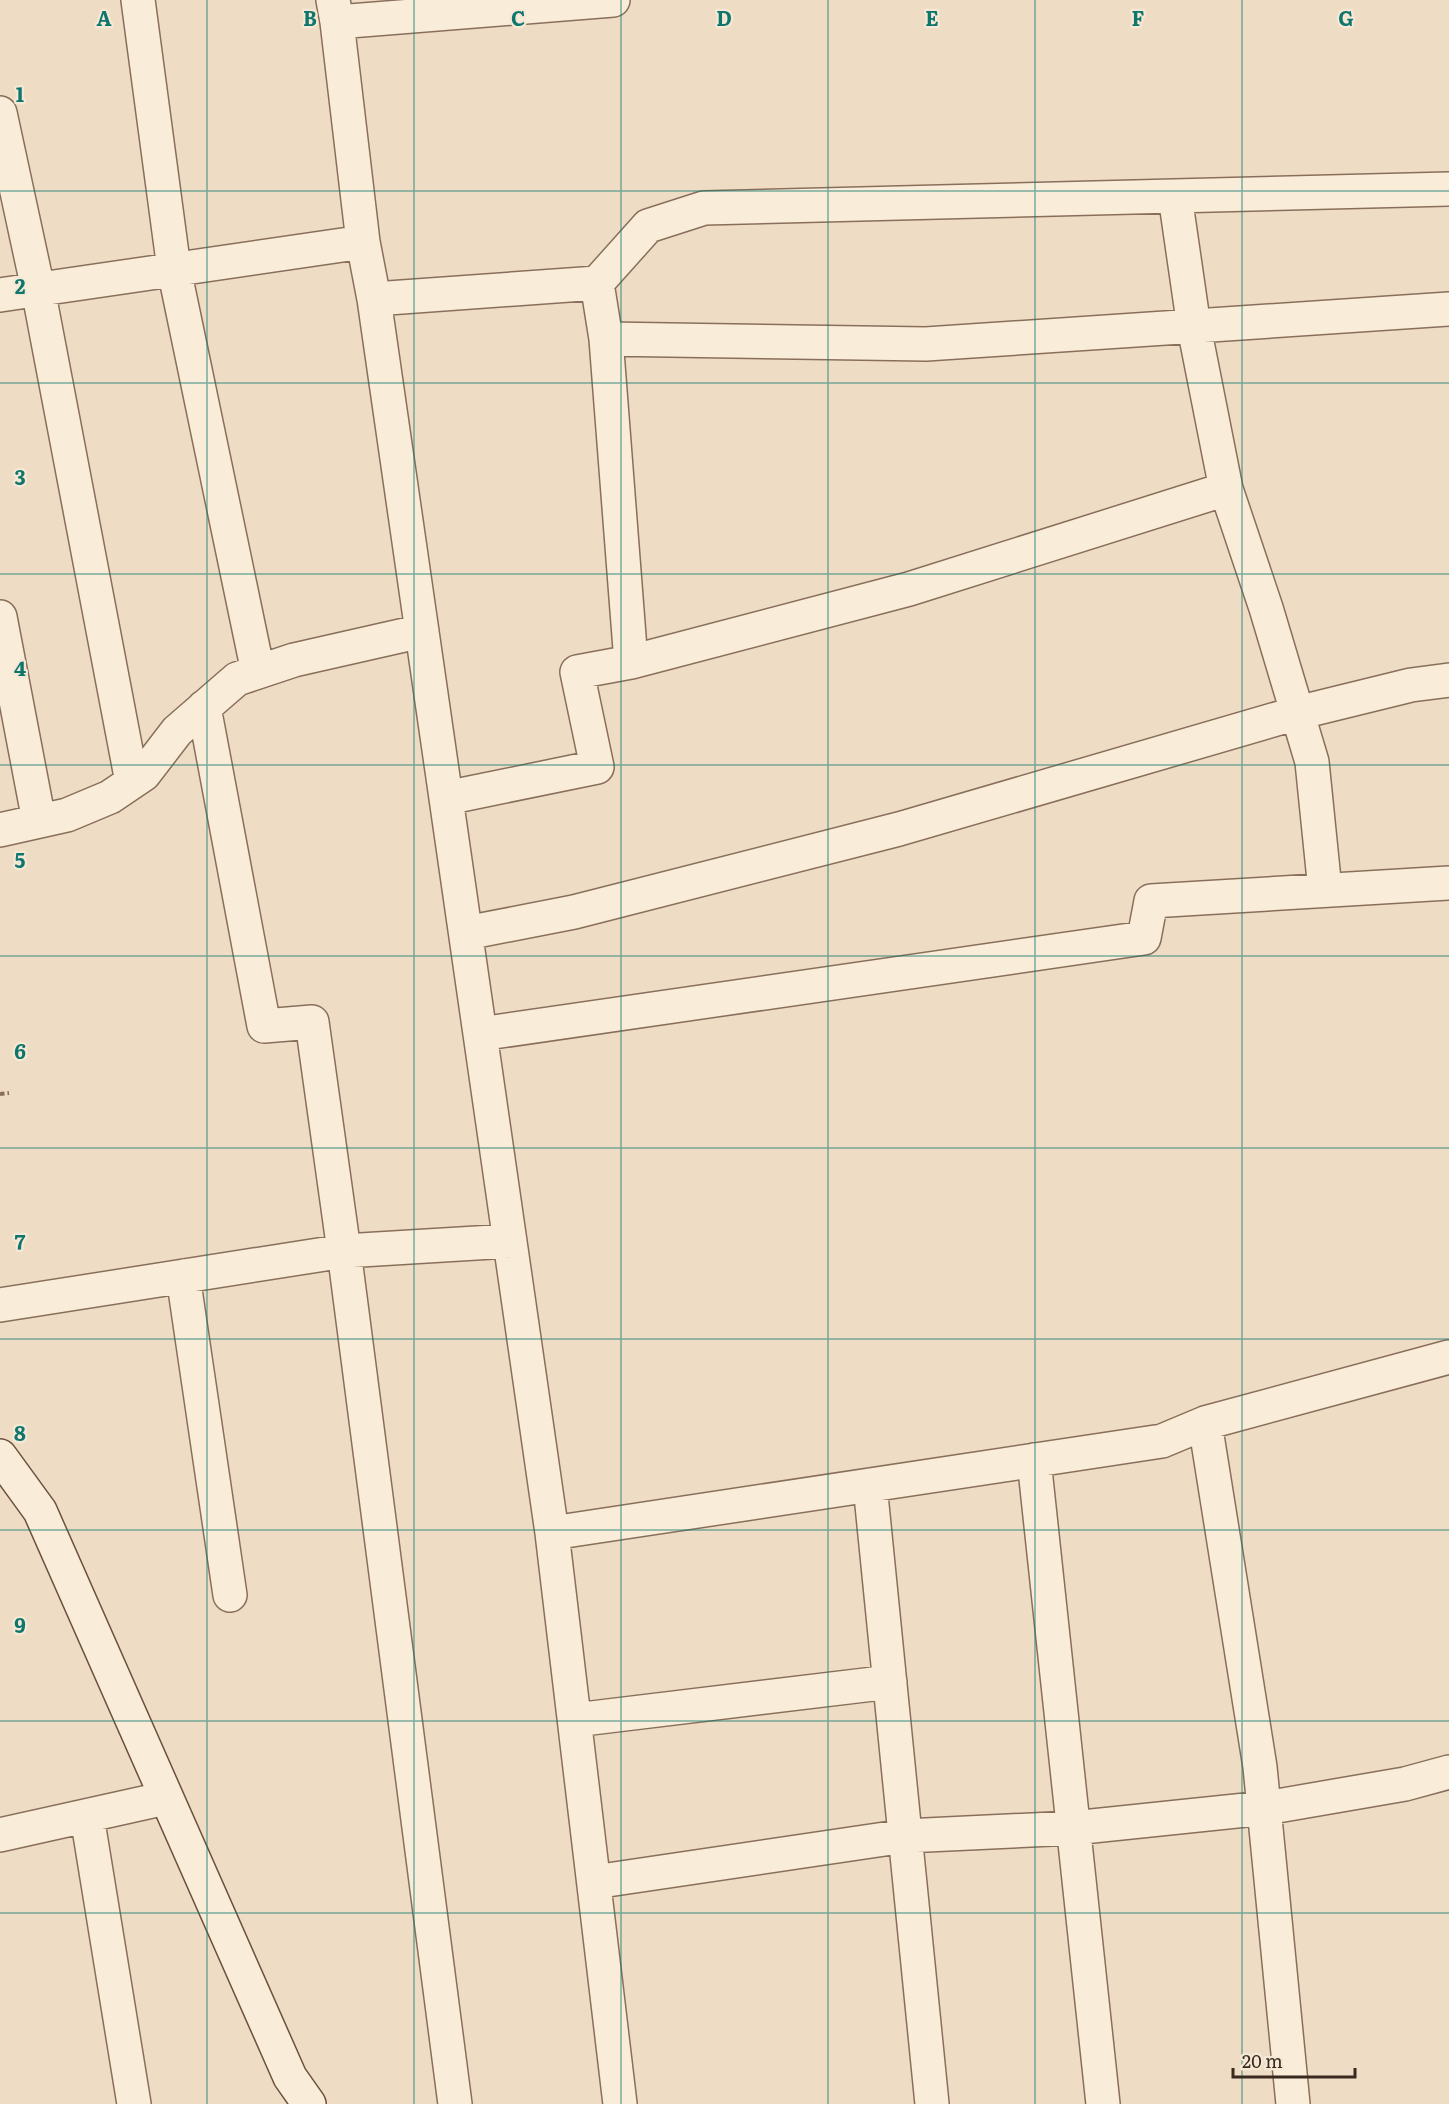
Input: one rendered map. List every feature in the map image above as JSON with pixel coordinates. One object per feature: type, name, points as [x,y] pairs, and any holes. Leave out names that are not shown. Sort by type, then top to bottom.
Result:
[{"type":"street","points":[[138,0],[174,269],[258,672]]},
{"type":"street","points":[[613,0],[335,11],[363,242],[374,299],[552,1533],[621,2104]]},
{"type":"street","points":[[0,113],[38,290],[132,782]]},
{"type":"street","points":[[374,299],[597,283],[648,226],[704,208],[1449,189]]},
{"type":"street","points":[[1175,196],[1194,327],[1226,489],[1266,608],[1312,762],[1325,890]]},
{"type":"street","points":[[0,295],[363,242]]},
{"type":"street","points":[[597,283],[606,339],[631,662]]},
{"type":"street","points":[[606,339],[926,344],[1449,309]]},
{"type":"street","points":[[447,798],[597,767],[577,672],[631,662],[909,590],[1226,489]]},
{"type":"street","points":[[0,618],[39,821]]},
{"type":"street","points":[[0,830],[67,815],[110,797],[144,774],[177,731],[237,680],[294,660],[422,631]]},
{"type":"street","points":[[466,933],[573,912],[899,829],[1297,712],[1411,685],[1449,680]]},
{"type":"street","points":[[204,707],[264,1026],[312,1022],[455,2104]]},
{"type":"street","points":[[480,1034],[1144,938],[1151,900],[1449,882]]},
{"type":"street","points":[[0,1305],[344,1251],[510,1241]]},
{"type":"street","points":[[183,1276],[230,1596]]},
{"type":"street","points":[[552,1533],[1162,1441],[1205,1423],[1449,1357]]},
{"type":"street","points":[[1205,1423],[1260,1767],[1293,2104]]},
{"type":"street","points":[[0,1456],[40,1511],[290,2077],[309,2104]]},
{"type":"street","points":[[1034,1460],[1102,2104]]},
{"type":"street","points":[[870,1485],[932,2104]]},
{"type":"street","points":[[575,1720],[890,1682]]},
{"type":"street","points":[[594,1882],[905,1836],[1073,1828],[1265,1808],[1405,1784],[1449,1772]]},
{"type":"street","points":[[0,1835],[166,1798]]},
{"type":"street","points":[[87,1816],[134,2104]]},
{"type":"path","points":[[0,1094],[9,1093]]}]
